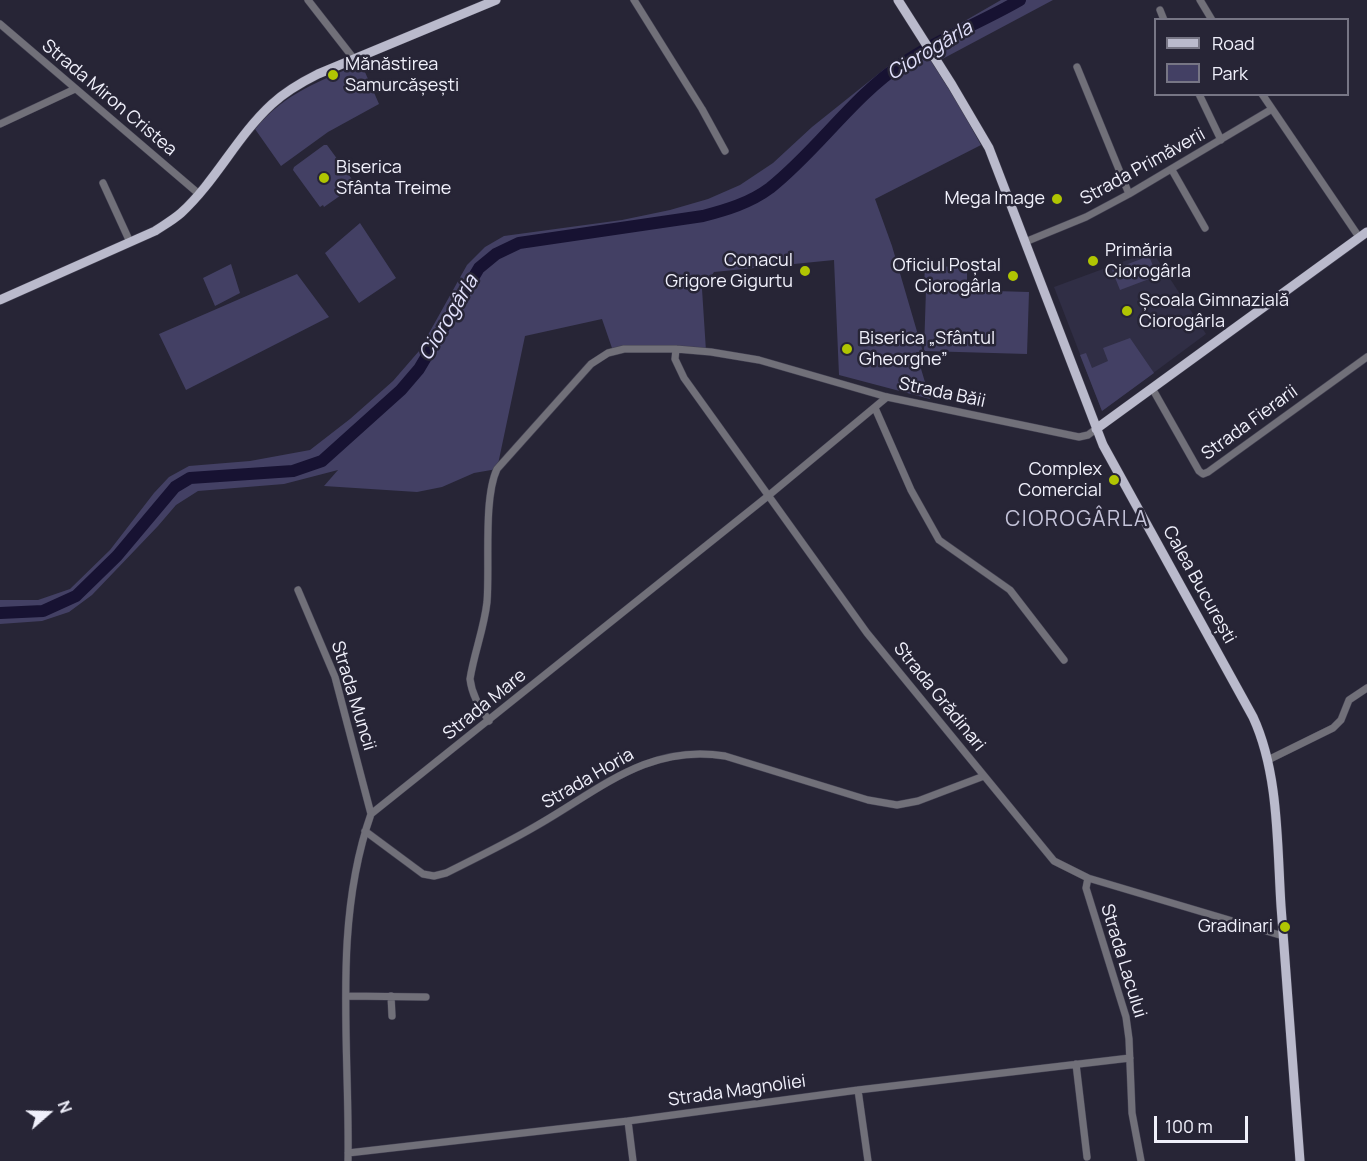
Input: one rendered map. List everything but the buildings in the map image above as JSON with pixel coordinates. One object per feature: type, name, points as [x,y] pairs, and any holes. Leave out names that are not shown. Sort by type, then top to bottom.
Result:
[{"type":"main road","points":[[0,300],[154,231],[173,220],[199,194],[235,145],[272,104],[308,79],[496,0]]},
{"type":"main road","name":"Calea București","points":[[898,0],[945,73],[989,148],[1096,429],[1114,467],[1253,717],[1263,742],[1268,760],[1300,1161]]},
{"type":"main road","points":[[1096,429],[1363,234]]},
{"type":"street","points":[[308,0],[354,59]]},
{"type":"street","points":[[634,0],[697,100],[725,151]]},
{"type":"street","points":[[1200,0],[1211,18]]},
{"type":"street","points":[[1160,10],[1163,18]]},
{"type":"street","name":"Strada Miron Cristea","points":[[0,24],[199,194]]},
{"type":"street","points":[[1077,67],[1129,194]]},
{"type":"street","points":[[0,124],[75,89]]},
{"type":"street","points":[[1200,96],[1221,140]]},
{"type":"street","points":[[1263,96],[1363,234]]},
{"type":"street","name":"Strada Primăverii","points":[[1025,242],[1086,217],[1129,194],[1272,109]]},
{"type":"street","points":[[1172,170],[1205,228]]},
{"type":"street","points":[[103,183],[130,242]]},
{"type":"street","name":"Strada Băii","points":[[489,721],[476,702],[470,679],[487,602],[490,502],[494,476],[497,469],[591,364],[608,353],[624,349],[706,351],[759,360],[887,397],[1079,437],[1088,435],[1096,429]]},
{"type":"street","name":"Strada Grădinari","points":[[676,349],[675,359],[684,378],[867,633],[1054,861],[1088,878],[1283,936]]},
{"type":"street","name":"Strada Fierarii","points":[[1152,388],[1198,471],[1206,473],[1367,357]]},
{"type":"street","name":"Strada Mare","points":[[371,814],[768,496],[887,397]]},
{"type":"street","points":[[875,408],[911,490],[939,540],[1010,590],[1064,660]]},
{"type":"street","name":"Strada Muncii","points":[[298,590],[335,677],[371,814]]},
{"type":"street","points":[[1268,760],[1333,728],[1341,720],[1349,700],[1367,688]]},
{"type":"street","name":"Strada Horia","points":[[365,831],[423,874],[434,876],[446,873],[518,836],[589,792],[625,773],[657,759],[673,755],[701,753],[725,756],[868,800],[897,805],[918,801],[984,777]]},
{"type":"street","points":[[348,1161],[346,996],[348,927],[352,892],[365,831],[371,814]]},
{"type":"street","name":"Strada Lacului","points":[[1088,878],[1086,888],[1126,1017],[1131,1103],[1141,1161]]},
{"type":"street","points":[[346,996],[426,997]]},
{"type":"street","points":[[392,996],[392,1016]]},
{"type":"street","name":"Strada Magnoliei","points":[[348,1153],[628,1121],[858,1090],[1130,1058]]},
{"type":"street","points":[[1076,1064],[1087,1156]]},
{"type":"street","points":[[858,1090],[868,1161]]},
{"type":"street","points":[[628,1121],[633,1161]]},
{"type":"shaded area","name":"Școala Gimnazială Ciorogârla","points":[[1152,251],[1206,334],[1102,411],[1054,287]]},
{"type":"green space","points":[[1001,0],[1053,0],[933,64],[981,145],[875,199],[892,246],[923,352],[916,352],[930,399],[839,375],[834,260],[714,272],[702,289],[706,351],[613,351],[602,319],[525,336],[497,469],[474,473],[442,487],[417,492],[324,486],[338,470],[284,484],[198,491],[176,505],[92,595],[69,612],[42,621],[0,624],[0,600],[38,600],[70,589],[110,550],[169,477],[189,466],[250,461],[310,450],[350,419],[393,381],[419,351],[467,265],[485,247],[504,236],[622,220],[670,210],[708,199],[740,185],[773,163],[812,127],[892,63]]},
{"type":"green space","points":[[361,63],[379,104],[328,132],[281,166],[255,129],[291,97],[317,82]]},
{"type":"green space","points":[[327,145],[354,182],[352,184],[354,186],[324,207],[323,205],[320,207],[293,170]]},
{"type":"green space","points":[[360,223],[396,278],[359,303],[325,253]]},
{"type":"green space","points":[[1149,256],[1157,276],[1120,290],[1112,270]]},
{"type":"green space","points":[[231,264],[240,293],[215,306],[203,278]]},
{"type":"green space","points":[[925,266],[967,267],[967,289],[924,287]]},
{"type":"green space","points":[[297,274],[329,317],[186,390],[159,334]]},
{"type":"green space","points":[[926,289],[1029,292],[1027,354],[924,351]]},
{"type":"green space","points":[[1130,338],[1154,373],[1102,411],[1080,355],[1086,353],[1092,368],[1108,361],[1103,348]]},
{"type":"waterway","name":"Ciorogârla","points":[[0,613],[43,611],[76,596],[117,556],[175,487],[190,478],[293,471],[322,461],[401,390],[419,369],[479,268],[496,254],[519,243],[703,216],[746,202],[770,188],[787,173],[851,107],[903,63],[1020,0]]},
{"type":"place","name":"Mănăstirea Samurcășești","points":[[333,75]]},
{"type":"place","name":"Biserica Sfânta Treime","points":[[324,178]]},
{"type":"place","name":"Mega Image","points":[[1057,199]]},
{"type":"place","name":"Primăria Ciorogârla","points":[[1093,261]]},
{"type":"place","name":"Conacul Grigore Gigurtu","points":[[805,271]]},
{"type":"place","name":"Oficiul Poștal Ciorogârla","points":[[1013,276]]},
{"type":"place","name":"Școala Gimnazială Ciorogârla","points":[[1127,311]]},
{"type":"place","name":"Biserica „Sfântul Gheorghe”","points":[[847,349]]},
{"type":"place","name":"Complex Comercial","points":[[1114,480]]},
{"type":"place","name":"Gradinari","points":[[1285,927]]},
{"type":"district","name":"CIOROGÂRLA","points":[[1077,520]]}]
